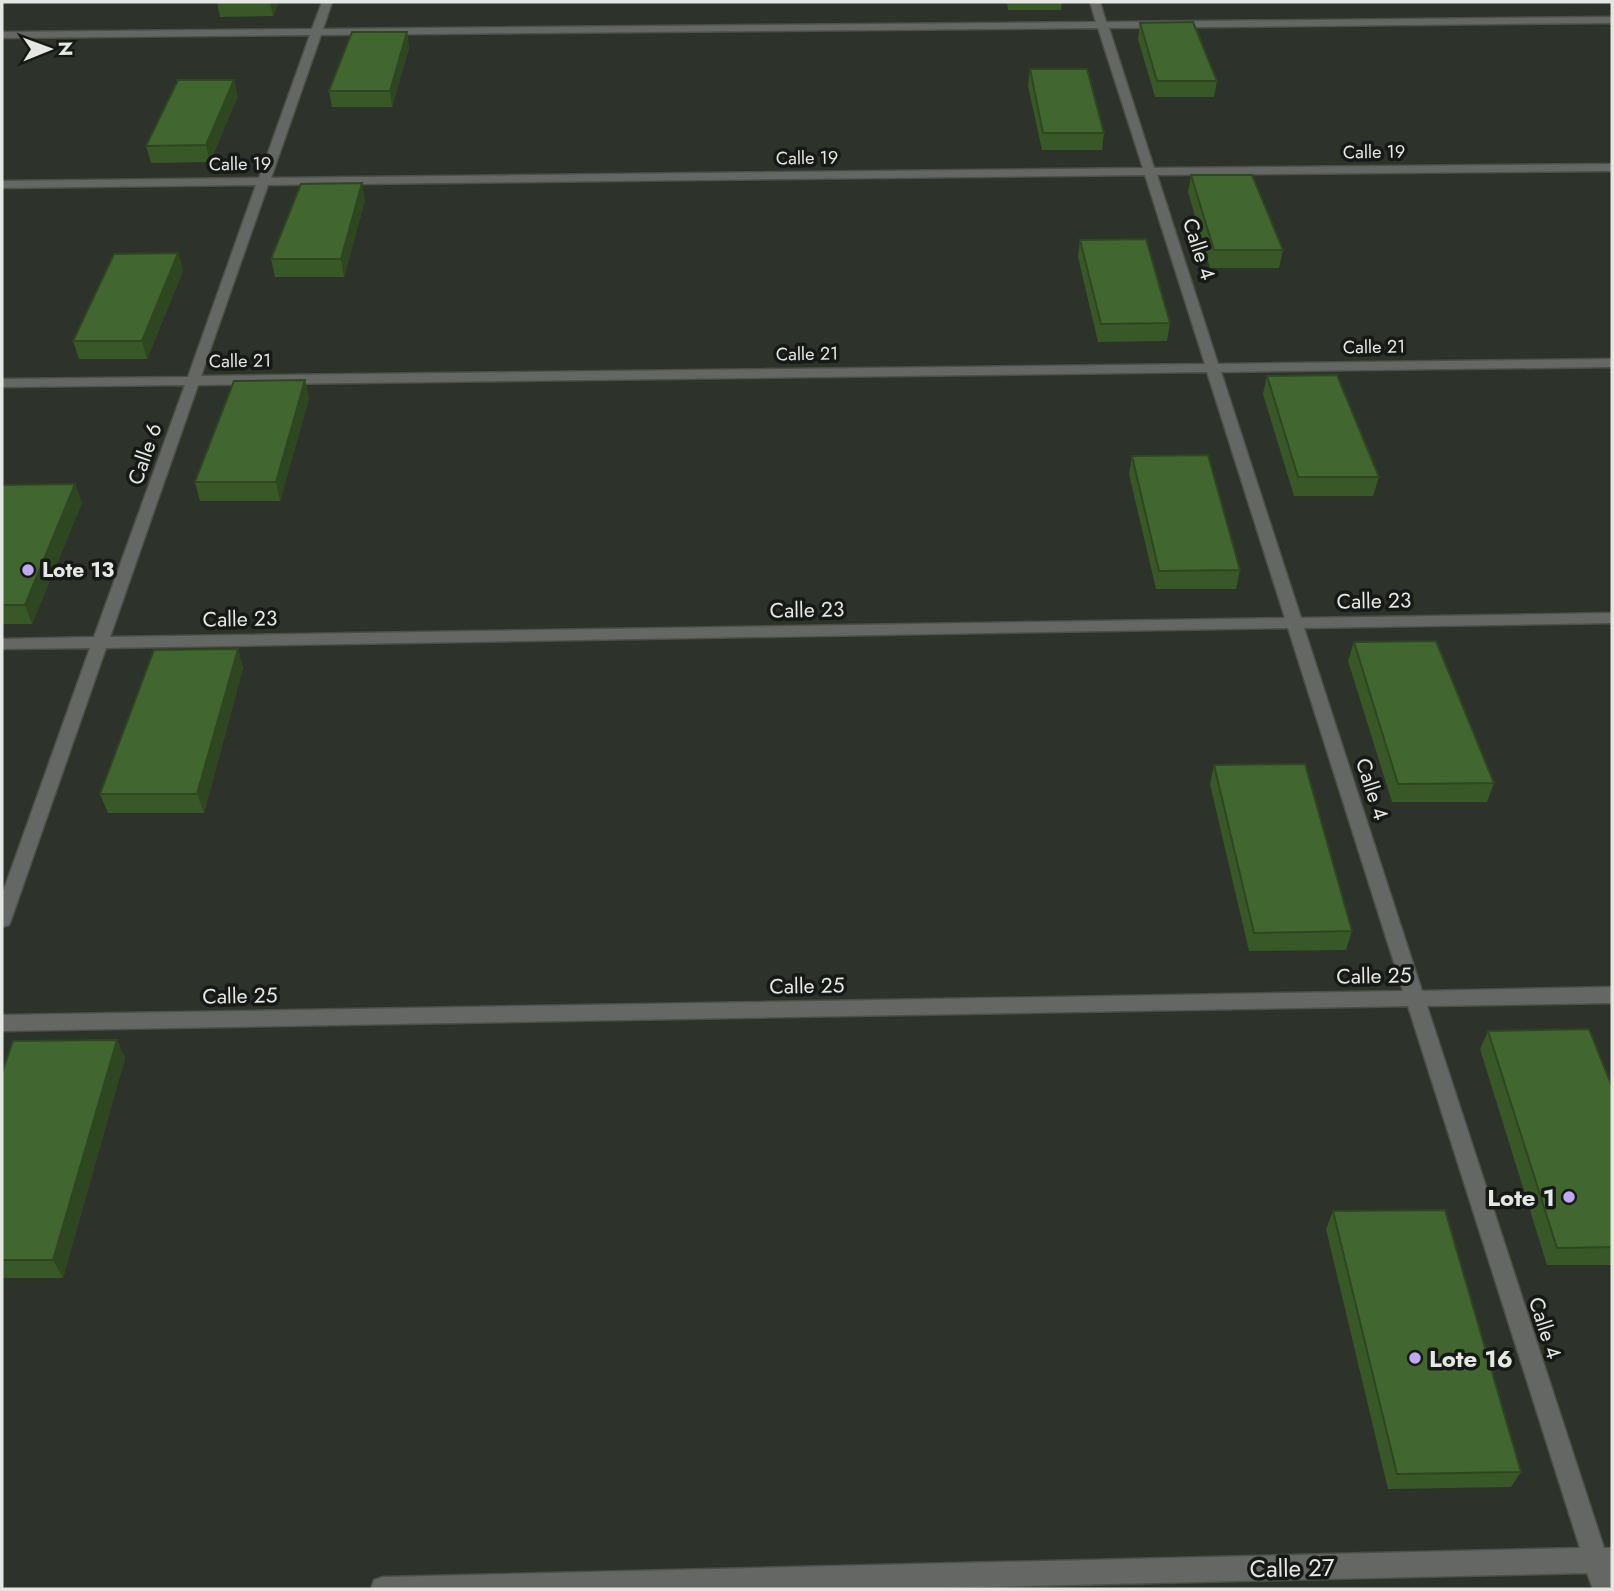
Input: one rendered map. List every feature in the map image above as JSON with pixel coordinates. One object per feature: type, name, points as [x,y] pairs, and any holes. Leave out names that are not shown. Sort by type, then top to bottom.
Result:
[{"type":"street","name":"Calle 6","points":[[2,920],[327,2]]},
{"type":"street","name":"Calle 4","points":[[1095,2],[1416,998],[1604,1560],[1605,1589]]},
{"type":"street","points":[[2,35],[1612,20]]},
{"type":"street","name":"Calle 19","points":[[2,184],[1612,167]]},
{"type":"street","name":"Calle 21","points":[[2,383],[1612,363]]},
{"type":"street","name":"Calle 23","points":[[2,644],[1612,618]]},
{"type":"street","name":"Calle 25","points":[[2,1023],[1612,995]]},
{"type":"street","name":"Calle 27","points":[[383,1589],[1604,1560]]},
{"type":"building","points":[[1193,22],[1217,81],[1157,81],[1140,23]]},
{"type":"building","points":[[352,32],[407,32],[390,91],[329,91]]},
{"type":"building","points":[[1030,69],[1087,69],[1104,133],[1043,133]]},
{"type":"building","points":[[178,80],[234,80],[206,145],[146,146]]},
{"type":"building","points":[[1191,175],[1252,175],[1283,250],[1214,250]]},
{"type":"building","points":[[362,183],[341,259],[271,259],[301,184]]},
{"type":"building","points":[[1146,239],[1170,323],[1101,324],[1080,240]]},
{"type":"building","points":[[178,253],[142,341],[73,341],[114,254]]},
{"type":"building","points":[[1337,375],[1379,477],[1298,477],[1267,376]]},
{"type":"building","points":[[305,380],[276,482],[195,482],[234,381]]},
{"type":"building","points":[[1208,455],[1240,570],[1159,571],[1132,456]]},
{"type":"building","name":"Lote 13","points":[[75,484],[25,605],[2,605],[2,485]]},
{"type":"building","points":[[1436,641],[1494,783],[1398,784],[1354,642]]},
{"type":"building","points":[[238,649],[197,794],[100,794],[154,650]]},
{"type":"building","points":[[1305,764],[1352,931],[1254,933],[1214,765]]},
{"type":"building","name":"Lote 1","points":[[1589,1029],[1612,1087],[1612,1247],[1557,1248],[1488,1031]]},
{"type":"building","points":[[117,1040],[53,1260],[2,1260],[2,1073],[13,1041]]},
{"type":"building","name":"Lote 16","points":[[1445,1210],[1521,1472],[1397,1474],[1333,1211]]},
{"type":"place","name":"Lote 13","points":[[28,570]]},
{"type":"place","name":"Lote 1","points":[[1569,1197]]},
{"type":"place","name":"Lote 16","points":[[1415,1358]]}]
